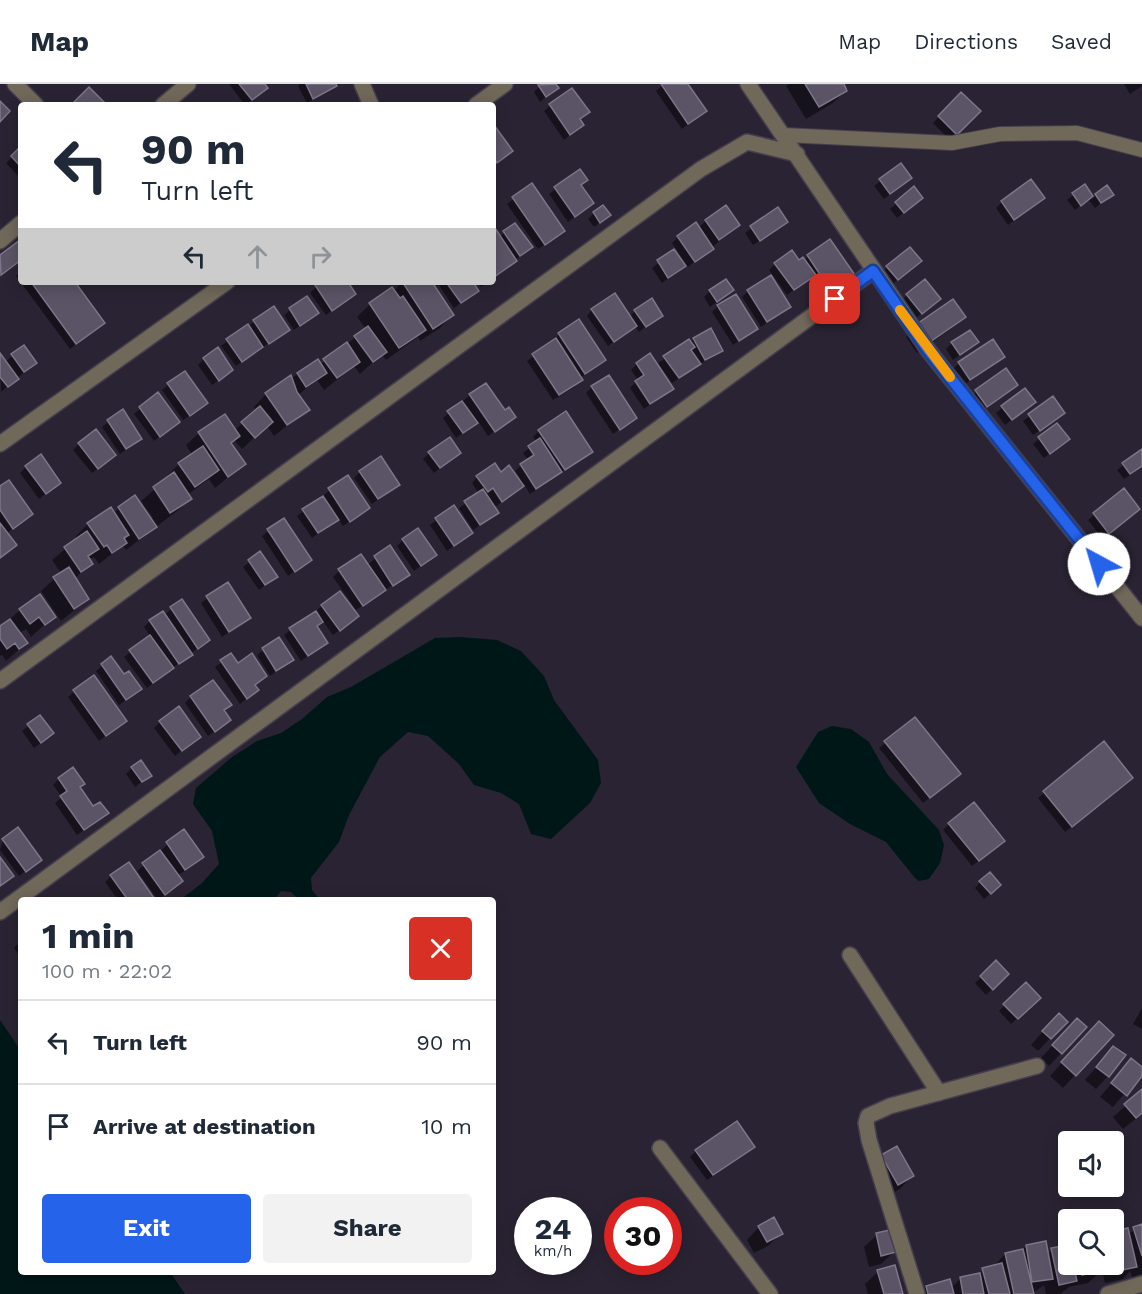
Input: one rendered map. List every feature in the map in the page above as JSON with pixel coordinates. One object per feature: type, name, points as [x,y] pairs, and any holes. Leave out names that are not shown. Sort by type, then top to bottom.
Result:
[{"type":"street","points":[[15,84],[33,102]]},
{"type":"street","points":[[167,102],[189,84]]},
{"type":"street","points":[[362,84],[370,102]]},
{"type":"street","points":[[480,102],[505,84]]},
{"type":"street","points":[[748,84],[928,350],[1142,618]]},
{"type":"street","points":[[0,681],[701,170],[747,142],[797,154]]},
{"type":"street","points":[[0,241],[18,226]]},
{"type":"street","points":[[20,897],[873,271]]},
{"type":"street","points":[[0,444],[223,285]]},
{"type":"street","points":[[0,912],[18,899]]},
{"type":"street","points":[[850,955],[939,1093]]},
{"type":"street","points":[[917,1294],[866,1123],[868,1116],[890,1106],[1037,1066]]},
{"type":"street","points":[[660,1148],[770,1294]]},
{"type":"street","points":[[1108,1294],[1142,1284]]},
{"type":"lane","points":[[784,135],[952,142],[1000,134],[1077,133],[1142,150]]},
{"type":"shaded area","points":[[460,637],[497,640],[521,651],[544,676],[554,700],[598,760],[601,783],[590,803],[551,839],[531,834],[519,804],[501,793],[474,785],[459,764],[428,736],[408,732],[380,757],[349,815],[339,842],[311,878],[312,890],[318,897],[296,897],[291,892],[281,891],[276,897],[184,897],[201,884],[219,864],[212,831],[193,804],[196,788],[232,757],[257,741],[281,733],[302,719],[327,697],[351,687],[435,638]]},
{"type":"shaded area","points":[[832,726],[851,729],[869,742],[887,774],[939,830],[944,845],[940,863],[929,879],[919,881],[886,842],[850,824],[819,803],[796,767],[818,732]]},
{"type":"shaded area","points":[[0,1020],[18,1047],[18,1275],[172,1275],[185,1294],[0,1294]]},
{"type":"building","points":[[239,84],[265,84],[268,88],[252,100]]},
{"type":"building","points":[[306,84],[336,84],[337,86],[313,99]]},
{"type":"building","points":[[556,84],[559,88],[546,97],[538,85]]},
{"type":"building","points":[[661,84],[688,84],[707,111],[688,124]]},
{"type":"building","points":[[805,84],[844,84],[847,91],[819,107]]},
{"type":"building","points":[[89,87],[104,102],[74,102]]},
{"type":"building","points":[[572,88],[590,112],[580,119],[584,125],[570,135],[549,104]]},
{"type":"building","points":[[961,92],[981,111],[957,135],[938,116]]},
{"type":"building","points":[[0,101],[10,111],[0,122]]},
{"type":"building","points":[[496,128],[513,151],[497,163],[496,161]]},
{"type":"building","points":[[18,149],[18,164],[11,156]]},
{"type":"building","points":[[901,163],[912,178],[890,194],[879,179]]},
{"type":"building","points":[[580,169],[588,180],[581,185],[594,203],[575,217],[554,187]]},
{"type":"building","points":[[1031,179],[1045,198],[1014,220],[1001,201]]},
{"type":"building","points":[[532,183],[565,231],[545,245],[512,197]]},
{"type":"building","points":[[1085,184],[1093,196],[1081,206],[1072,193]]},
{"type":"building","points":[[1107,185],[1114,195],[1101,203],[1095,194]]},
{"type":"building","points":[[914,186],[923,198],[904,213],[895,202]]},
{"type":"building","points":[[603,205],[611,215],[600,223],[593,212]]},
{"type":"building","points":[[726,205],[740,225],[719,240],[705,220]]},
{"type":"building","points":[[778,207],[788,222],[760,241],[750,226]]},
{"type":"building","points":[[696,222],[714,249],[695,262],[677,236]]},
{"type":"building","points":[[515,223],[533,247],[520,256],[503,231]]},
{"type":"building","points":[[496,230],[517,261],[496,276]]},
{"type":"building","points":[[830,239],[855,275],[831,291],[807,255]]},
{"type":"building","points":[[18,242],[18,262],[1,275],[0,255]]},
{"type":"building","points":[[910,247],[922,261],[898,280],[886,266]]},
{"type":"building","points":[[674,249],[686,266],[668,278],[657,260]]},
{"type":"building","points":[[792,250],[799,260],[803,257],[816,275],[794,290],[774,263]]},
{"type":"building","points":[[771,275],[791,307],[767,322],[747,290]]},
{"type":"building","points":[[726,279],[734,290],[717,302],[709,290]]},
{"type":"building","points":[[925,279],[941,299],[922,314],[906,294]]},
{"type":"building","points":[[33,285],[77,285],[105,323],[76,344]]},
{"type":"building","points":[[315,285],[350,285],[356,294],[332,311]]},
{"type":"building","points":[[404,285],[434,285],[454,315],[433,329]]},
{"type":"building","points":[[448,285],[475,285],[479,291],[461,303]]},
{"type":"building","points":[[392,287],[400,298],[403,296],[426,330],[399,348],[369,303]]},
{"type":"building","points":[[615,293],[637,326],[614,342],[591,309]]},
{"type":"building","points":[[736,294],[758,329],[739,341],[717,305]]},
{"type":"building","points":[[307,296],[319,313],[300,326],[289,308]]},
{"type":"building","points":[[652,298],[663,316],[646,327],[634,310]]},
{"type":"building","points":[[953,299],[966,317],[930,342],[917,324]]},
{"type":"building","points":[[274,306],[290,330],[269,344],[253,320]]},
{"type":"building","points":[[579,319],[606,360],[585,374],[558,333]]},
{"type":"building","points":[[248,324],[263,347],[242,362],[226,339]]},
{"type":"building","points":[[368,326],[387,352],[373,362],[354,336]]},
{"type":"building","points":[[711,328],[723,351],[705,360],[693,338]]},
{"type":"building","points":[[970,330],[979,342],[960,355],[951,342]]},
{"type":"building","points":[[556,338],[583,380],[559,395],[532,354]]},
{"type":"building","points":[[689,339],[695,347],[691,350],[701,364],[679,378],[663,356]]},
{"type":"building","points":[[993,339],[1005,357],[970,380],[958,362]]},
{"type":"building","points":[[347,342],[360,362],[337,378],[323,359]]},
{"type":"building","points":[[24,345],[37,363],[24,372],[11,354]]},
{"type":"building","points":[[218,347],[233,370],[219,381],[203,358]]},
{"type":"building","points":[[0,353],[19,379],[8,387],[0,377]]},
{"type":"building","points":[[650,353],[674,389],[650,404],[635,381],[644,375],[636,363]]},
{"type":"building","points":[[318,359],[327,373],[306,387],[297,373]]},
{"type":"building","points":[[1006,368],[1018,385],[987,407],[975,390]]},
{"type":"building","points":[[185,371],[208,403],[190,416],[167,383]]},
{"type":"building","points":[[291,375],[297,392],[310,410],[287,425],[265,393]]},
{"type":"building","points":[[609,375],[637,418],[620,430],[591,386]]},
{"type":"building","points":[[486,383],[505,410],[509,407],[516,417],[495,432],[469,394]]},
{"type":"building","points":[[1025,388],[1036,402],[1012,420],[1001,406]]},
{"type":"building","points":[[158,392],[180,422],[160,437],[139,407]]},
{"type":"building","points":[[1053,396],[1065,413],[1040,431],[1028,414]]},
{"type":"building","points":[[462,401],[478,423],[463,433],[447,411]]},
{"type":"building","points":[[260,406],[273,422],[255,438],[241,422]]},
{"type":"building","points":[[123,409],[142,439],[126,449],[107,420]]},
{"type":"building","points":[[566,411],[593,452],[565,470],[538,430]]},
{"type":"building","points":[[225,414],[240,436],[231,443],[246,464],[228,477],[198,432]]},
{"type":"building","points":[[1057,423],[1070,439],[1050,454],[1038,437]]},
{"type":"building","points":[[96,429],[116,455],[98,469],[78,443]]},
{"type":"building","points":[[450,437],[461,453],[440,468],[428,452]]},
{"type":"building","points":[[540,438],[562,472],[536,489],[520,464],[534,455],[528,446]]},
{"type":"building","points":[[203,446],[219,470],[195,487],[178,463]]},
{"type":"building","points":[[1142,449],[1142,466],[1130,474],[1122,463]]},
{"type":"building","points":[[41,454],[61,483],[46,494],[25,466]]},
{"type":"building","points":[[381,456],[400,485],[378,499],[359,471]]},
{"type":"building","points":[[495,463],[501,472],[509,465],[524,486],[502,502],[493,488],[488,492],[476,476]]},
{"type":"building","points":[[174,472],[192,499],[170,513],[153,487]]},
{"type":"building","points":[[348,475],[370,508],[350,522],[328,488]]},
{"type":"building","points":[[9,480],[33,514],[13,529],[0,510],[0,486]]},
{"type":"building","points":[[1124,488],[1140,509],[1109,534],[1093,513]]},
{"type":"building","points":[[483,489],[499,513],[480,525],[464,501]]},
{"type":"building","points":[[135,495],[157,527],[139,539],[118,507]]},
{"type":"building","points":[[323,496],[339,520],[318,533],[302,509]]},
{"type":"building","points":[[454,505],[473,533],[454,546],[435,518]]},
{"type":"building","points":[[111,507],[129,535],[124,538],[127,543],[112,553],[107,545],[104,547],[87,523]]},
{"type":"building","points":[[284,518],[312,560],[295,572],[267,529]]},
{"type":"building","points":[[0,523],[17,545],[0,558]]},
{"type":"building","points":[[418,528],[437,555],[421,566],[402,539]]},
{"type":"building","points":[[87,531],[99,549],[88,556],[93,564],[81,572],[64,547]]},
{"type":"building","points":[[390,545],[410,575],[393,586],[374,556]]},
{"type":"building","points":[[260,551],[278,577],[265,585],[248,560]]},
{"type":"building","points":[[361,554],[386,590],[363,606],[338,569]]},
{"type":"building","points":[[69,567],[89,599],[74,609],[53,577]]},
{"type":"building","points":[[228,582],[251,618],[229,632],[206,596]]},
{"type":"building","points":[[340,591],[359,616],[340,631],[321,605]]},
{"type":"building","points":[[40,594],[56,617],[45,625],[39,617],[30,624],[19,609]]},
{"type":"building","points":[[182,599],[210,640],[198,649],[170,607]]},
{"type":"building","points":[[163,611],[193,655],[179,664],[149,620]]},
{"type":"building","points":[[316,611],[323,622],[317,626],[328,643],[308,656],[289,628]]},
{"type":"building","points":[[10,619],[28,643],[19,649],[15,643],[7,649],[0,639],[0,626]]},
{"type":"building","points":[[150,635],[174,668],[153,683],[129,650]]},
{"type":"building","points":[[279,637],[294,660],[276,671],[262,648]]},
{"type":"building","points":[[231,653],[238,663],[252,653],[267,676],[255,685],[259,690],[247,699],[220,660]]},
{"type":"building","points":[[111,656],[124,674],[129,671],[142,689],[126,700],[101,664]]},
{"type":"building","points":[[94,675],[127,721],[106,736],[73,690]]},
{"type":"building","points":[[213,680],[232,705],[224,710],[231,720],[215,732],[190,696]]},
{"type":"building","points":[[179,706],[201,737],[182,751],[159,721]]},
{"type":"building","points":[[40,715],[54,733],[41,743],[27,724]]},
{"type":"building","points":[[915,717],[961,774],[930,798],[884,741]]},
{"type":"building","points":[[1104,741],[1133,778],[1072,827],[1043,791]]},
{"type":"building","points":[[141,760],[152,776],[142,782],[131,767]]},
{"type":"building","points":[[73,767],[85,784],[80,787],[93,806],[100,802],[109,813],[84,830],[60,796],[67,791],[58,778]]},
{"type":"building","points":[[974,802],[1005,841],[979,861],[948,823]]},
{"type":"building","points":[[18,827],[42,860],[26,872],[2,839]]},
{"type":"building","points":[[184,829],[204,857],[185,870],[166,842]]},
{"type":"building","points":[[160,850],[183,881],[165,895],[142,863]]},
{"type":"building","points":[[0,857],[14,876],[0,886]]},
{"type":"building","points":[[129,862],[153,897],[126,897],[110,875]]},
{"type":"building","points":[[990,872],[1001,885],[991,894],[979,881]]},
{"type":"building","points":[[996,960],[1009,974],[993,990],[980,976]]},
{"type":"building","points":[[1026,982],[1041,998],[1018,1019],[1003,1004]]},
{"type":"building","points":[[1059,1013],[1068,1022],[1051,1039],[1042,1031]]},
{"type":"building","points":[[1077,1018],[1087,1027],[1062,1054],[1052,1045]]},
{"type":"building","points":[[1099,1021],[1114,1035],[1076,1076],[1061,1062]]},
{"type":"building","points":[[1113,1046],[1126,1055],[1109,1077],[1096,1067]]},
{"type":"building","points":[[1131,1058],[1142,1067],[1142,1076],[1127,1096],[1111,1083]]},
{"type":"building","points":[[1142,1089],[1142,1113],[1136,1118],[1124,1104]]},
{"type":"building","points":[[737,1121],[755,1147],[713,1175],[695,1150]]},
{"type":"building","points":[[897,1146],[914,1176],[898,1185],[881,1155]]},
{"type":"building","points":[[774,1217],[783,1234],[767,1242],[758,1226]]},
{"type":"building","points":[[1142,1224],[1142,1256],[1133,1227]]},
{"type":"building","points":[[1128,1228],[1137,1267],[1124,1270],[1124,1229]]},
{"type":"building","points":[[890,1230],[896,1252],[881,1256],[876,1233]]},
{"type":"building","points":[[1046,1241],[1053,1279],[1032,1282],[1026,1245]]},
{"type":"building","points":[[1058,1247],[1058,1275],[1076,1275],[1077,1281],[1059,1285],[1051,1248]]},
{"type":"building","points":[[1023,1249],[1034,1294],[1014,1294],[1005,1253]]},
{"type":"building","points":[[1002,1263],[1010,1294],[989,1294],[982,1268]]},
{"type":"building","points":[[895,1265],[903,1294],[884,1294],[877,1270]]},
{"type":"building","points":[[980,1273],[984,1294],[963,1294],[960,1277]]},
{"type":"building","points":[[950,1279],[954,1294],[928,1294],[926,1286]]},
{"type":"slow traffic","points":[[900,310],[950,377]]},
{"type":"route","points":[[835,299],[873,271],[928,350],[1099,564]]}]
